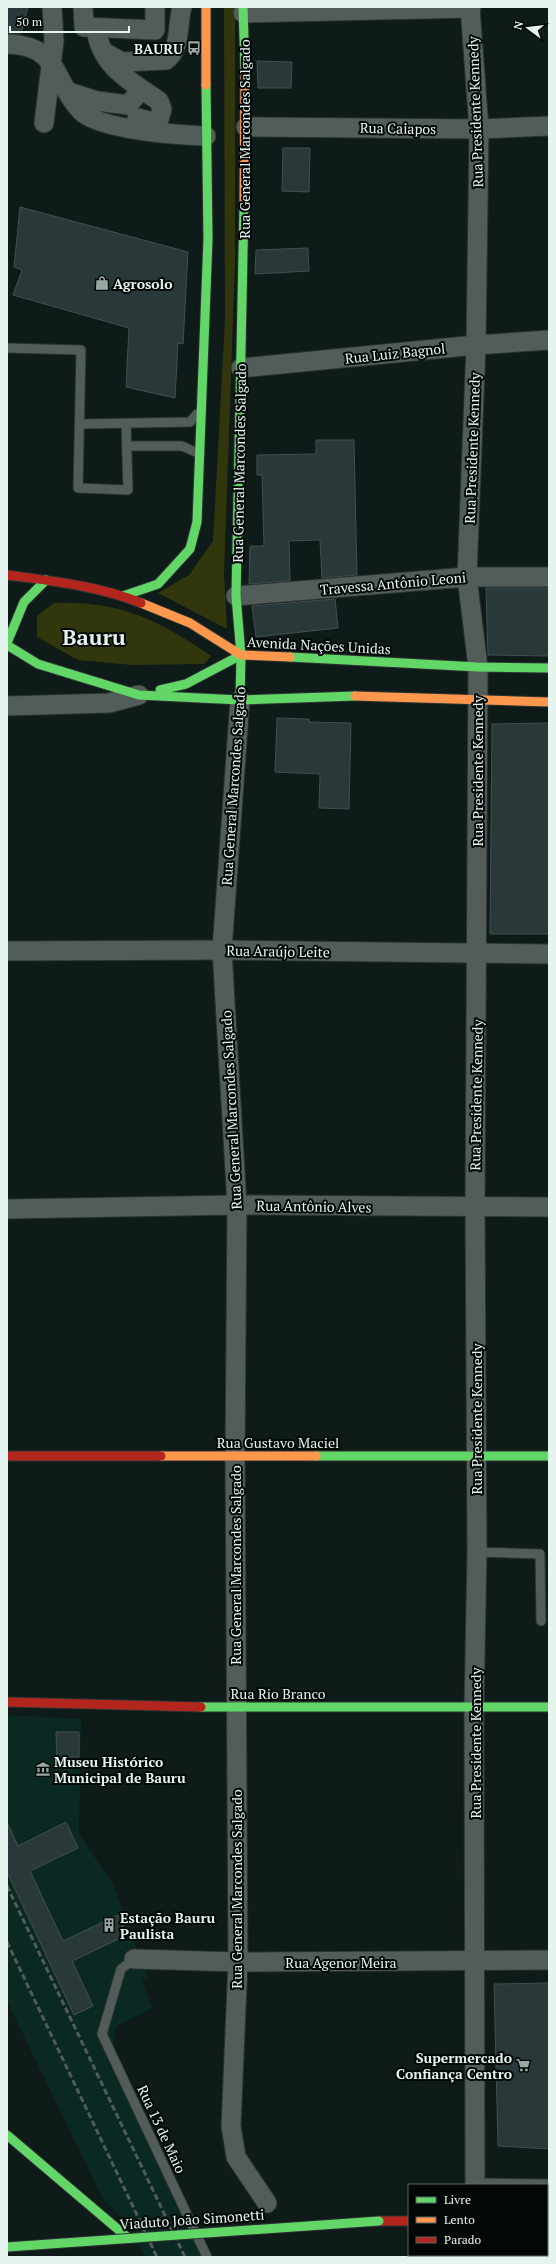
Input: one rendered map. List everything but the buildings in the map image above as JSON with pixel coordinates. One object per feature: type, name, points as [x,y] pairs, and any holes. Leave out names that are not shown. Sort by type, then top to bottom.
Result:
[{"type":"street","points":[[52,7],[54,41],[50,62],[45,116],[54,102],[63,100],[75,102],[113,114],[171,126],[178,135]]},
{"type":"street","points":[[83,7],[84,27],[155,30],[154,7]]},
{"type":"street","points":[[100,49],[111,57],[122,62],[166,60],[172,56],[177,47],[178,21],[182,7]]},
{"type":"street","points":[[123,596],[158,584],[190,549],[197,522],[208,239],[206,7]]},
{"type":"street","points":[[243,10],[470,8]]},
{"type":"street","name":"Rua Presidente Kennedy","points":[[470,8],[479,129],[476,345],[466,577],[478,667],[478,954],[475,1208],[477,1552],[474,1707],[475,2184]]},
{"type":"street","name":"Rua General Marcondes Salgado","points":[[243,10],[246,127],[236,596],[241,655],[240,700],[222,950],[237,1205],[235,1456],[238,1962],[231,2126],[236,2157],[267,2203]]},
{"type":"street","points":[[96,28],[100,49],[111,65],[159,102],[162,109],[158,123]]},
{"type":"street","points":[[16,44],[43,47],[54,41]]},
{"type":"street","points":[[16,44],[38,52],[50,62],[75,102],[102,122],[117,126],[178,135],[206,136]]},
{"type":"street","points":[[75,102],[97,101],[128,105],[137,95],[136,85]]},
{"type":"street","name":"Rua Caiapos","points":[[246,127],[479,129],[549,126]]},
{"type":"street","name":"Rua Luiz Bagnol","points":[[241,368],[476,345],[549,340]]},
{"type":"street","name":"Avenida Nações Unidas","points":[[7,575],[46,580],[123,596],[190,623],[241,655],[478,667],[549,668]]},
{"type":"street","name":"Travessa Antônio Leoni","points":[[236,596],[466,577],[549,577]]},
{"type":"street","points":[[46,580],[24,602],[7,644],[38,664],[139,695],[240,700],[343,696],[549,702]]},
{"type":"street","points":[[7,706],[109,703],[186,684],[241,655]]},
{"type":"street","name":"Rua Araújo Leite","points":[[7,951],[222,950],[549,954]]},
{"type":"street","name":"Rua Antônio Alves","points":[[7,1209],[237,1205],[475,1208],[549,1207]]},
{"type":"street","name":"Rua Gustavo Maciel","points":[[7,1456],[549,1456]]},
{"type":"street","name":"Rua Rio Branco","points":[[7,1702],[236,1708],[549,1707]]},
{"type":"street","name":"Rua Agenor Meira","points":[[134,1959],[238,1962],[549,1960]]},
{"type":"street","points":[[7,2135],[127,2237]]},
{"type":"street","name":"Viaduto João Simonetti","points":[[7,2247],[127,2237],[379,2221],[408,2221]]},
{"type":"lane","points":[[7,348],[81,350],[78,488],[128,490],[126,424]]},
{"type":"lane","points":[[80,424],[190,422],[202,408]]},
{"type":"lane","points":[[127,446],[182,446],[200,454]]},
{"type":"lane","points":[[477,1552],[540,1554],[541,1621]]},
{"type":"lane","name":"Rua 13 de Maio","points":[[134,1959],[121,1969],[102,2034],[207,2257]]},
{"type":"lane","points":[[475,2184],[549,2184]]},
{"type":"shaded area","points":[[7,1715],[81,1719],[79,1834],[114,1886],[147,1977],[142,1980],[152,2008],[115,2027],[113,2049],[208,2257],[145,2257],[131,2227],[104,2201],[7,2001]]},
{"type":"green space","points":[[224,7],[235,7],[235,262],[224,573],[227,629],[158,593],[189,575],[213,541],[225,320]]},
{"type":"green space","points":[[54,603],[99,605],[137,615],[155,622],[211,656],[204,664],[133,665],[78,660],[37,637],[37,616]]},
{"type":"railway","points":[[7,1886],[185,2257]]},
{"type":"railway","points":[[7,1942],[157,2257]]},
{"type":"traffic: fast","points":[[243,7],[245,69]]},
{"type":"traffic: fast","points":[[123,596],[158,584],[190,549],[197,522],[208,239],[206,85]]},
{"type":"traffic: fast","points":[[240,700],[241,655],[236,596],[244,204]]},
{"type":"traffic: fast","points":[[7,643],[24,602],[46,580]]},
{"type":"traffic: fast","points":[[7,645],[38,664],[139,695],[240,700],[355,696]]},
{"type":"traffic: fast","points":[[160,690],[186,684],[241,655]]},
{"type":"traffic: fast","points":[[290,657],[478,667],[549,668]]},
{"type":"traffic: fast","points":[[316,1456],[549,1456]]},
{"type":"traffic: fast","points":[[201,1707],[549,1707]]},
{"type":"traffic: fast","points":[[7,2135],[127,2237]]},
{"type":"traffic: fast","points":[[7,2247],[379,2221]]},
{"type":"traffic: slow","points":[[206,7],[206,85]]},
{"type":"traffic: slow","points":[[244,204],[245,69]]},
{"type":"traffic: slow","points":[[141,603],[190,623],[241,655],[290,657]]},
{"type":"traffic: slow","points":[[355,696],[549,702]]},
{"type":"traffic: slow","points":[[161,1456],[316,1456]]},
{"type":"traffic: jam","points":[[7,575],[92,588],[141,603]]},
{"type":"traffic: jam","points":[[7,1456],[161,1456]]},
{"type":"traffic: jam","points":[[7,1702],[201,1707]]},
{"type":"traffic: jam","points":[[379,2221],[408,2221]]},
{"type":"place","name":"BAURU","points":[[194,48]]},
{"type":"place","name":"Agrosolo","points":[[102,283]]},
{"type":"place","name":"Museu Histórico Municipal de Bauru","points":[[43,1769]]},
{"type":"place","name":"Estação Bauru Paulista","points":[[109,1925]]},
{"type":"place","name":"Supermercado Confiança Centro","points":[[523,2065]]},
{"type":"district","name":"Bauru","points":[[94,636]]}]
